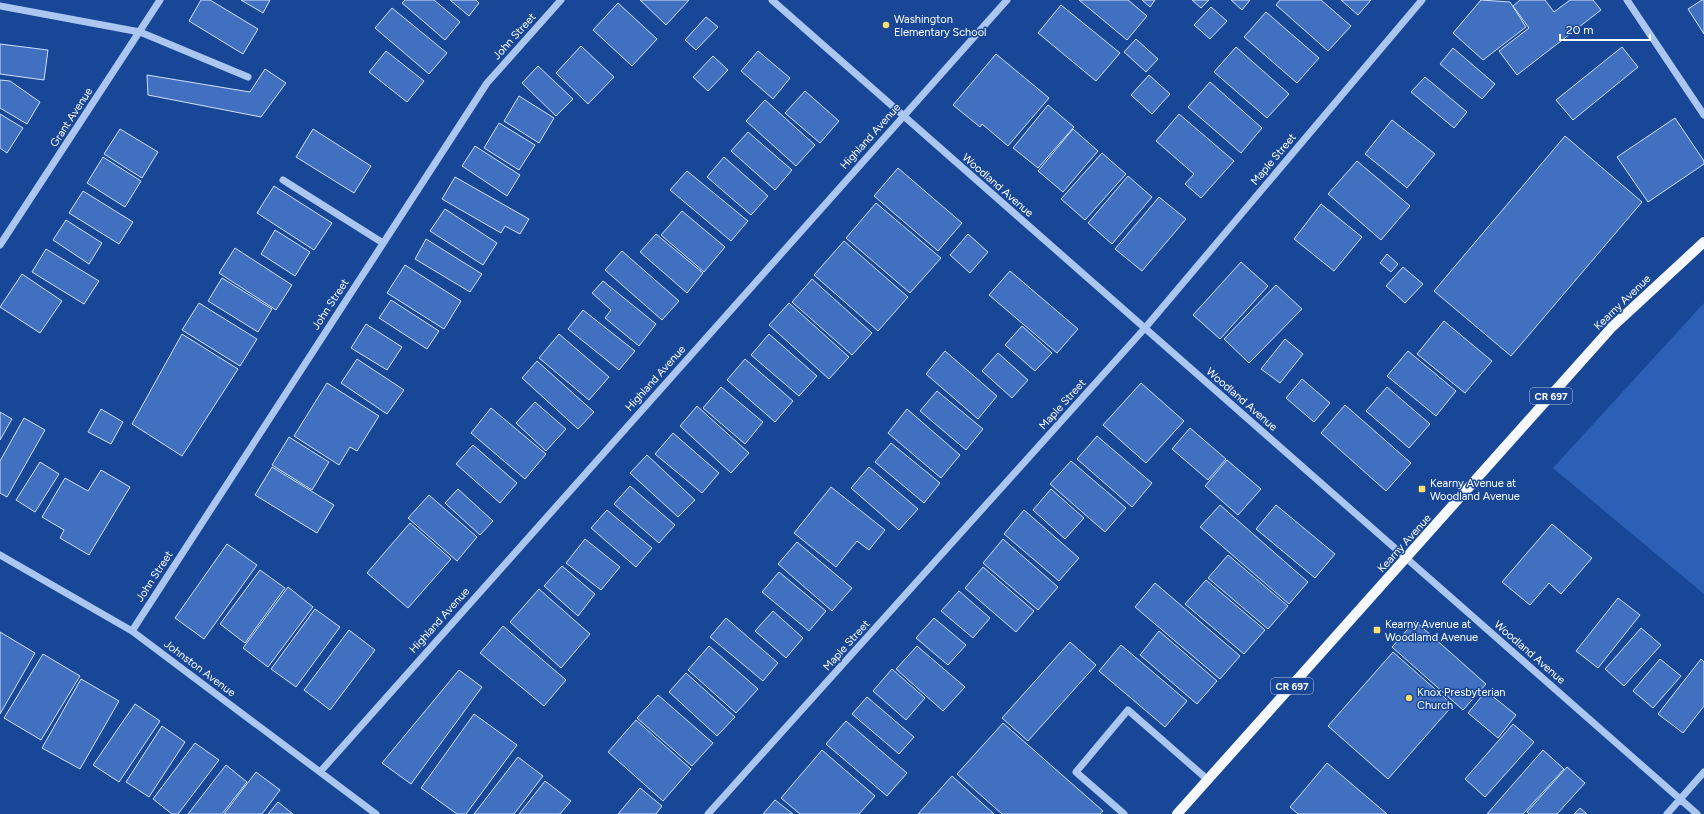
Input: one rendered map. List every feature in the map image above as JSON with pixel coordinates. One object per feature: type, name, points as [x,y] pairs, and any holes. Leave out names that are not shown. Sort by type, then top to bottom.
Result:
[{"type":"main road","name":"Kearny Avenue","points":[[1177,814],[1612,327],[1704,242]]},
{"type":"street","name":"Grant Avenue","points":[[0,245],[160,0]]},
{"type":"street","name":"John Street","points":[[132,631],[487,83],[561,0]]},
{"type":"street","name":"Woodland Avenue","points":[[772,0],[1697,814]]},
{"type":"street","name":"Highland Avenue","points":[[320,772],[1007,0]]},
{"type":"street","name":"Maple Street","points":[[708,814],[1145,328],[1422,0]]},
{"type":"street","points":[[1627,0],[1704,115]]},
{"type":"street","points":[[0,6],[140,32],[248,77]]},
{"type":"street","points":[[283,180],[383,243]]},
{"type":"street","name":"Johnston Avenue","points":[[0,555],[132,631],[376,814]]},
{"type":"street","points":[[1124,814],[1076,772],[1128,710],[1208,780]]},
{"type":"street","points":[[1667,814],[1704,772]]},
{"type":"shaded area","points":[[1704,303],[1704,594],[1553,468]]},
{"type":"building","points":[[201,0],[210,0],[258,29],[243,54],[189,21]]},
{"type":"building","points":[[241,0],[270,0],[263,13]]},
{"type":"building","points":[[405,0],[434,0],[460,22],[445,40],[402,3]]},
{"type":"building","points":[[450,0],[476,0],[479,3],[469,16]]},
{"type":"building","points":[[640,0],[689,0],[666,25]]},
{"type":"building","points":[[1079,0],[1128,0],[1147,16],[1127,40]]},
{"type":"building","points":[[1142,0],[1155,0],[1150,7]]},
{"type":"building","points":[[1192,0],[1209,0],[1201,8]]},
{"type":"building","points":[[1231,0],[1250,0],[1242,10]]},
{"type":"building","points":[[1280,0],[1321,0],[1351,26],[1328,51],[1276,5]]},
{"type":"building","points":[[1341,0],[1371,0],[1358,15]]},
{"type":"building","points":[[1481,0],[1510,2],[1526,27],[1483,60],[1453,33]]},
{"type":"building","points":[[1520,0],[1545,0],[1554,12],[1570,0],[1593,0],[1601,10],[1517,75],[1499,51],[1529,28],[1513,6]]},
{"type":"building","points":[[1704,0],[1704,34],[1688,9]]},
{"type":"building","points":[[618,3],[657,39],[632,66],[593,30]]},
{"type":"building","points":[[1061,5],[1120,53],[1096,81],[1038,33]]},
{"type":"building","points":[[1211,7],[1227,21],[1210,39],[1194,25]]},
{"type":"building","points":[[392,8],[447,53],[429,74],[375,28]]},
{"type":"building","points":[[1266,12],[1319,58],[1297,83],[1244,37]]},
{"type":"building","points":[[706,17],[718,27],[696,50],[685,40]]},
{"type":"building","points":[[1136,39],[1158,59],[1146,72],[1124,52]]},
{"type":"building","points":[[0,44],[48,50],[44,80],[0,74]]},
{"type":"building","points":[[581,46],[614,77],[588,104],[556,73]]},
{"type":"building","points":[[1236,47],[1289,94],[1267,118],[1214,72]]},
{"type":"building","points":[[1622,47],[1638,67],[1573,120],[1556,100]]},
{"type":"building","points":[[1453,48],[1495,84],[1482,99],[1440,64]]},
{"type":"building","points":[[386,51],[424,81],[407,102],[369,72]]},
{"type":"building","points":[[758,51],[790,78],[773,99],[741,71]]},
{"type":"building","points":[[996,54],[1049,98],[1008,146],[982,124],[980,127],[953,105]]},
{"type":"building","points":[[713,56],[728,70],[708,91],[693,77]]},
{"type":"building","points":[[538,66],[573,99],[556,116],[522,83]]},
{"type":"building","points":[[265,69],[286,83],[261,117],[148,95],[147,75],[250,92]]},
{"type":"building","points":[[1149,75],[1170,94],[1152,114],[1131,95]]},
{"type":"building","points":[[1425,77],[1467,112],[1454,128],[1411,92]]},
{"type":"building","points":[[0,80],[10,81],[40,102],[27,124],[0,108]]},
{"type":"building","points":[[1210,82],[1262,128],[1241,153],[1188,107]]},
{"type":"building","points":[[805,91],[839,121],[820,143],[785,113]]},
{"type":"building","points":[[519,96],[554,118],[539,143],[504,121]]},
{"type":"building","points":[[765,100],[815,145],[796,166],[746,121]]},
{"type":"building","points":[[1048,105],[1074,127],[1038,168],[1013,148]]},
{"type":"building","points":[[0,114],[23,128],[7,153],[0,148]]},
{"type":"building","points":[[1179,114],[1234,161],[1201,198],[1185,184],[1194,174],[1156,141]]},
{"type":"building","points":[[1675,118],[1704,161],[1704,164],[1648,202],[1617,157]]},
{"type":"building","points":[[1392,120],[1435,154],[1407,188],[1365,154]]},
{"type":"building","points":[[499,123],[535,145],[519,170],[484,148]]},
{"type":"building","points":[[120,129],[158,152],[142,178],[104,154]]},
{"type":"building","points":[[313,129],[371,166],[354,193],[296,157]]},
{"type":"building","points":[[1073,129],[1098,151],[1063,192],[1038,171]]},
{"type":"building","points":[[748,132],[792,170],[775,190],[731,151]]},
{"type":"building","points":[[1565,136],[1642,202],[1511,356],[1434,291]]},
{"type":"building","points":[[475,146],[520,175],[507,196],[462,166]]},
{"type":"building","points":[[1102,153],[1126,174],[1085,220],[1061,199]]},
{"type":"building","points":[[103,157],[141,181],[125,207],[87,183]]},
{"type":"building","points":[[724,157],[768,196],[751,215],[707,177]]},
{"type":"building","points":[[1357,161],[1410,206],[1381,240],[1328,194]]},
{"type":"building","points":[[898,168],[962,223],[938,251],[874,196]]},
{"type":"building","points":[[687,171],[748,221],[731,241],[670,190]]},
{"type":"building","points":[[1128,176],[1152,197],[1112,244],[1088,223]]},
{"type":"building","points":[[455,177],[529,219],[520,234],[505,226],[501,233],[442,199]]},
{"type":"building","points":[[274,186],[332,223],[314,250],[257,213]]},
{"type":"building","points":[[83,191],[133,222],[119,244],[69,213]]},
{"type":"building","points":[[1159,197],[1186,219],[1142,271],[1115,249]]},
{"type":"building","points":[[876,203],[941,258],[910,293],[846,238]]},
{"type":"building","points":[[1321,204],[1362,237],[1334,271],[1294,239]]},
{"type":"building","points":[[445,209],[497,243],[483,265],[430,231]]},
{"type":"building","points":[[682,211],[725,247],[704,272],[661,235]]},
{"type":"building","points":[[66,220],[102,243],[89,264],[53,240]]},
{"type":"building","points":[[275,230],[310,252],[295,276],[261,254]]},
{"type":"building","points":[[656,234],[703,273],[687,293],[640,252]]},
{"type":"building","points":[[968,234],[988,252],[970,273],[950,255]]},
{"type":"building","points":[[426,239],[482,274],[470,292],[415,259]]},
{"type":"building","points":[[844,241],[908,297],[878,331],[814,275]]},
{"type":"building","points":[[235,248],[292,285],[276,310],[219,273]]},
{"type":"building","points":[[46,249],[99,281],[84,304],[32,272]]},
{"type":"building","points":[[622,251],[679,301],[662,320],[605,270]]},
{"type":"building","points":[[1387,254],[1398,264],[1391,272],[1380,263]]},
{"type":"building","points":[[1241,262],[1268,286],[1220,339],[1193,315]]},
{"type":"building","points":[[405,265],[461,301],[444,329],[387,293]]},
{"type":"building","points":[[1403,267],[1423,284],[1405,303],[1386,286]]},
{"type":"building","points":[[1010,271],[1078,329],[1057,353],[989,295]]},
{"type":"building","points":[[22,274],[62,301],[40,333],[0,307]]},
{"type":"building","points":[[222,278],[272,309],[258,332],[208,301]]},
{"type":"building","points":[[812,279],[872,333],[852,355],[792,302]]},
{"type":"building","points":[[603,281],[656,324],[639,346],[605,318],[611,310],[592,293]]},
{"type":"building","points":[[1276,285],[1302,309],[1249,363],[1224,339]]},
{"type":"building","points":[[391,300],[439,331],[427,349],[379,318]]},
{"type":"building","points":[[199,303],[257,339],[240,366],[182,330]]},
{"type":"building","points":[[789,303],[849,357],[829,379],[769,325]]},
{"type":"building","points":[[583,310],[635,351],[619,370],[568,329]]},
{"type":"building","points":[[1444,321],[1492,361],[1465,393],[1417,354]]},
{"type":"building","points":[[366,324],[402,347],[387,370],[351,348]]},
{"type":"building","points":[[1022,326],[1052,353],[1035,371],[1005,345]]},
{"type":"building","points":[[182,334],[238,369],[182,456],[132,424]]},
{"type":"building","points":[[559,334],[609,377],[589,400],[539,358]]},
{"type":"building","points":[[769,334],[817,376],[799,396],[751,355]]},
{"type":"building","points":[[1285,339],[1303,354],[1280,383],[1261,369]]},
{"type":"building","points":[[945,351],[997,396],[978,419],[926,374]]},
{"type":"building","points":[[1408,351],[1456,391],[1436,416],[1387,376]]},
{"type":"building","points":[[998,353],[1028,380],[1012,398],[982,371]]},
{"type":"building","points":[[357,359],[404,390],[387,414],[341,383]]},
{"type":"building","points":[[745,359],[793,401],[775,422],[727,380]]},
{"type":"building","points":[[537,361],[594,412],[578,429],[522,378]]},
{"type":"building","points":[[1302,379],[1330,403],[1314,422],[1286,398]]},
{"type":"building","points":[[327,383],[379,416],[357,451],[350,447],[339,465],[294,436]]},
{"type":"building","points":[[1141,383],[1184,421],[1146,463],[1103,425]]},
{"type":"building","points":[[721,387],[763,422],[745,444],[703,408]]},
{"type":"building","points":[[1387,387],[1430,424],[1409,448],[1366,411]]},
{"type":"building","points":[[937,391],[983,429],[966,450],[920,411]]},
{"type":"building","points":[[535,402],[566,429],[546,451],[516,423]]},
{"type":"building","points":[[1345,405],[1411,463],[1386,491],[1321,433]]},
{"type":"building","points":[[697,406],[749,453],[731,473],[680,426]]},
{"type":"building","points":[[491,408],[546,454],[525,479],[471,433]]},
{"type":"building","points":[[101,409],[123,422],[111,444],[88,432]]},
{"type":"building","points":[[907,409],[960,455],[941,478],[888,433]]},
{"type":"building","points":[[0,412],[12,419],[0,440]]},
{"type":"building","points":[[24,418],[45,430],[7,497],[0,493],[0,461]]},
{"type":"building","points":[[1190,428],[1226,459],[1208,480],[1172,449]]},
{"type":"building","points":[[673,433],[719,473],[702,493],[655,454]]},
{"type":"building","points":[[1097,436],[1152,483],[1132,507],[1077,459]]},
{"type":"building","points":[[289,437],[329,462],[312,490],[272,465]]},
{"type":"building","points":[[891,443],[940,483],[924,503],[875,462]]},
{"type":"building","points":[[473,445],[517,483],[500,503],[456,464]]},
{"type":"building","points":[[647,455],[695,500],[678,517],[630,473]]},
{"type":"building","points":[[1227,460],[1261,489],[1238,515],[1205,486]]},
{"type":"building","points":[[1071,461],[1126,508],[1105,532],[1050,484]]},
{"type":"building","points":[[40,462],[59,474],[35,512],[16,500]]},
{"type":"building","points":[[272,467],[334,505],[317,533],[255,495]]},
{"type":"building","points":[[869,467],[918,509],[899,530],[851,488]]},
{"type":"building","points":[[101,470],[130,487],[89,555],[60,538],[64,530],[42,517],[65,478],[88,491]]},
{"type":"building","points":[[630,486],[675,525],[659,543],[614,504]]},
{"type":"building","points":[[831,487],[885,530],[869,550],[857,541],[836,567],[794,533]]},
{"type":"building","points":[[458,489],[493,521],[480,535],[445,503]]},
{"type":"building","points":[[1051,489],[1084,518],[1065,539],[1033,510]]},
{"type":"building","points":[[429,495],[477,537],[457,561],[408,518]]},
{"type":"building","points":[[1220,505],[1308,582],[1289,604],[1200,527]]},
{"type":"building","points":[[1276,505],[1335,554],[1315,578],[1256,529]]},
{"type":"building","points":[[607,510],[652,548],[636,567],[591,528]]},
{"type":"building","points":[[1024,510],[1079,558],[1059,581],[1004,534]]},
{"type":"building","points":[[410,523],[451,559],[408,608],[367,573]]},
{"type":"building","points":[[1552,524],[1592,558],[1561,594],[1549,583],[1530,605],[1502,582]]},
{"type":"building","points":[[585,539],[620,567],[601,590],[566,563]]},
{"type":"building","points":[[1003,539],[1058,587],[1038,610],[983,563]]},
{"type":"building","points":[[797,542],[852,588],[832,611],[778,564]]},
{"type":"building","points":[[227,544],[257,565],[204,639],[175,618]]},
{"type":"building","points":[[1228,555],[1288,606],[1268,629],[1208,578]]},
{"type":"building","points":[[562,566],[595,594],[578,616],[544,586]]},
{"type":"building","points":[[983,567],[1034,611],[1016,632],[965,588]]},
{"type":"building","points":[[260,570],[285,588],[245,643],[220,624]]},
{"type":"building","points":[[779,572],[826,611],[809,631],[762,592]]},
{"type":"building","points":[[1206,580],[1265,630],[1244,654],[1185,604]]},
{"type":"building","points":[[1155,583],[1240,656],[1220,679],[1135,607]]},
{"type":"building","points":[[288,587],[313,607],[268,667],[243,648]]},
{"type":"building","points":[[539,589],[590,634],[561,668],[510,622]]},
{"type":"building","points":[[959,591],[990,618],[973,638],[941,611]]},
{"type":"building","points":[[1618,598],[1640,615],[1598,668],[1576,651]]},
{"type":"building","points":[[315,609],[340,627],[296,687],[271,669]]},
{"type":"building","points":[[773,611],[803,638],[786,658],[755,631]]},
{"type":"building","points":[[726,618],[778,663],[763,681],[710,637]]},
{"type":"building","points":[[934,618],[966,645],[948,665],[916,638]]},
{"type":"building","points":[[1415,621],[1486,684],[1463,710],[1392,647]]},
{"type":"building","points":[[503,626],[566,680],[544,706],[480,653]]},
{"type":"building","points":[[1641,628],[1661,645],[1624,686],[1605,669]]},
{"type":"building","points":[[349,630],[375,650],[330,710],[304,690]]},
{"type":"building","points":[[1159,631],[1217,681],[1197,704],[1140,655]]},
{"type":"building","points":[[0,632],[35,653],[0,714]]},
{"type":"building","points":[[1070,642],[1096,665],[1028,741],[1002,718]]},
{"type":"building","points":[[1121,645],[1187,701],[1165,727],[1099,671]]},
{"type":"building","points":[[709,646],[758,689],[736,713],[688,670]]},
{"type":"building","points":[[917,646],[965,687],[943,711],[896,669]]},
{"type":"building","points":[[1393,652],[1453,705],[1388,779],[1328,726]]},
{"type":"building","points":[[43,654],[80,676],[41,740],[4,718]]},
{"type":"building","points":[[1660,659],[1681,676],[1653,708],[1633,691]]},
{"type":"building","points":[[1701,659],[1704,662],[1704,706],[1683,733],[1658,714]]},
{"type":"building","points":[[892,669],[925,698],[906,720],[873,691]]},
{"type":"building","points":[[459,670],[482,687],[411,784],[382,763]]},
{"type":"building","points":[[686,673],[735,717],[717,736],[669,692]]},
{"type":"building","points":[[81,679],[119,701],[80,769],[42,748]]},
{"type":"building","points":[[1486,691],[1516,715],[1498,738],[1468,713]]},
{"type":"building","points":[[658,695],[713,743],[692,766],[637,718]]},
{"type":"building","points":[[867,697],[914,737],[899,754],[852,714]]},
{"type":"building","points":[[135,704],[160,721],[119,782],[93,765]]},
{"type":"building","points":[[474,714],[517,745],[466,814],[457,814],[421,788]]},
{"type":"building","points":[[636,720],[691,769],[663,801],[608,752]]},
{"type":"building","points":[[846,721],[907,773],[887,796],[826,744]]},
{"type":"building","points":[[1003,723],[1103,811],[1100,814],[1002,814],[957,774]]},
{"type":"building","points":[[1513,724],[1534,742],[1485,797],[1465,779]]},
{"type":"building","points":[[162,726],[185,742],[149,797],[126,782]]},
{"type":"building","points":[[195,743],[219,760],[178,814],[172,814],[153,799]]},
{"type":"building","points":[[822,750],[875,796],[859,814],[800,814],[781,798]]},
{"type":"building","points":[[1543,750],[1564,769],[1523,814],[1487,814]]},
{"type":"building","points":[[518,757],[543,776],[514,814],[474,814]]},
{"type":"building","points":[[1327,763],[1387,814],[1298,814],[1290,807]]},
{"type":"building","points":[[226,765],[247,782],[222,814],[188,814]]},
{"type":"building","points":[[1567,767],[1585,783],[1557,814],[1529,814],[1527,812]]},
{"type":"building","points":[[256,772],[280,790],[262,814],[224,814]]},
{"type":"building","points":[[952,776],[994,814],[918,814]]},
{"type":"building","points":[[545,781],[571,801],[560,814],[519,814]]},
{"type":"building","points":[[640,788],[662,806],[656,814],[618,814]]},
{"type":"building","points":[[775,800],[793,814],[763,814]]},
{"type":"building","points":[[278,802],[293,814],[268,814]]},
{"type":"building","points":[[1580,808],[1587,814],[1574,814]]},
{"type":"place","name":"Washington Elementary School","points":[[886,25]]},
{"type":"place","name":"Kearny Avenue at Woodland Avenue","points":[[1422,489]]},
{"type":"place","name":"Kearny Avenue at Woodlamd Avenue","points":[[1377,630]]},
{"type":"place","name":"Knox Presbyterian Church","points":[[1409,698]]}]
